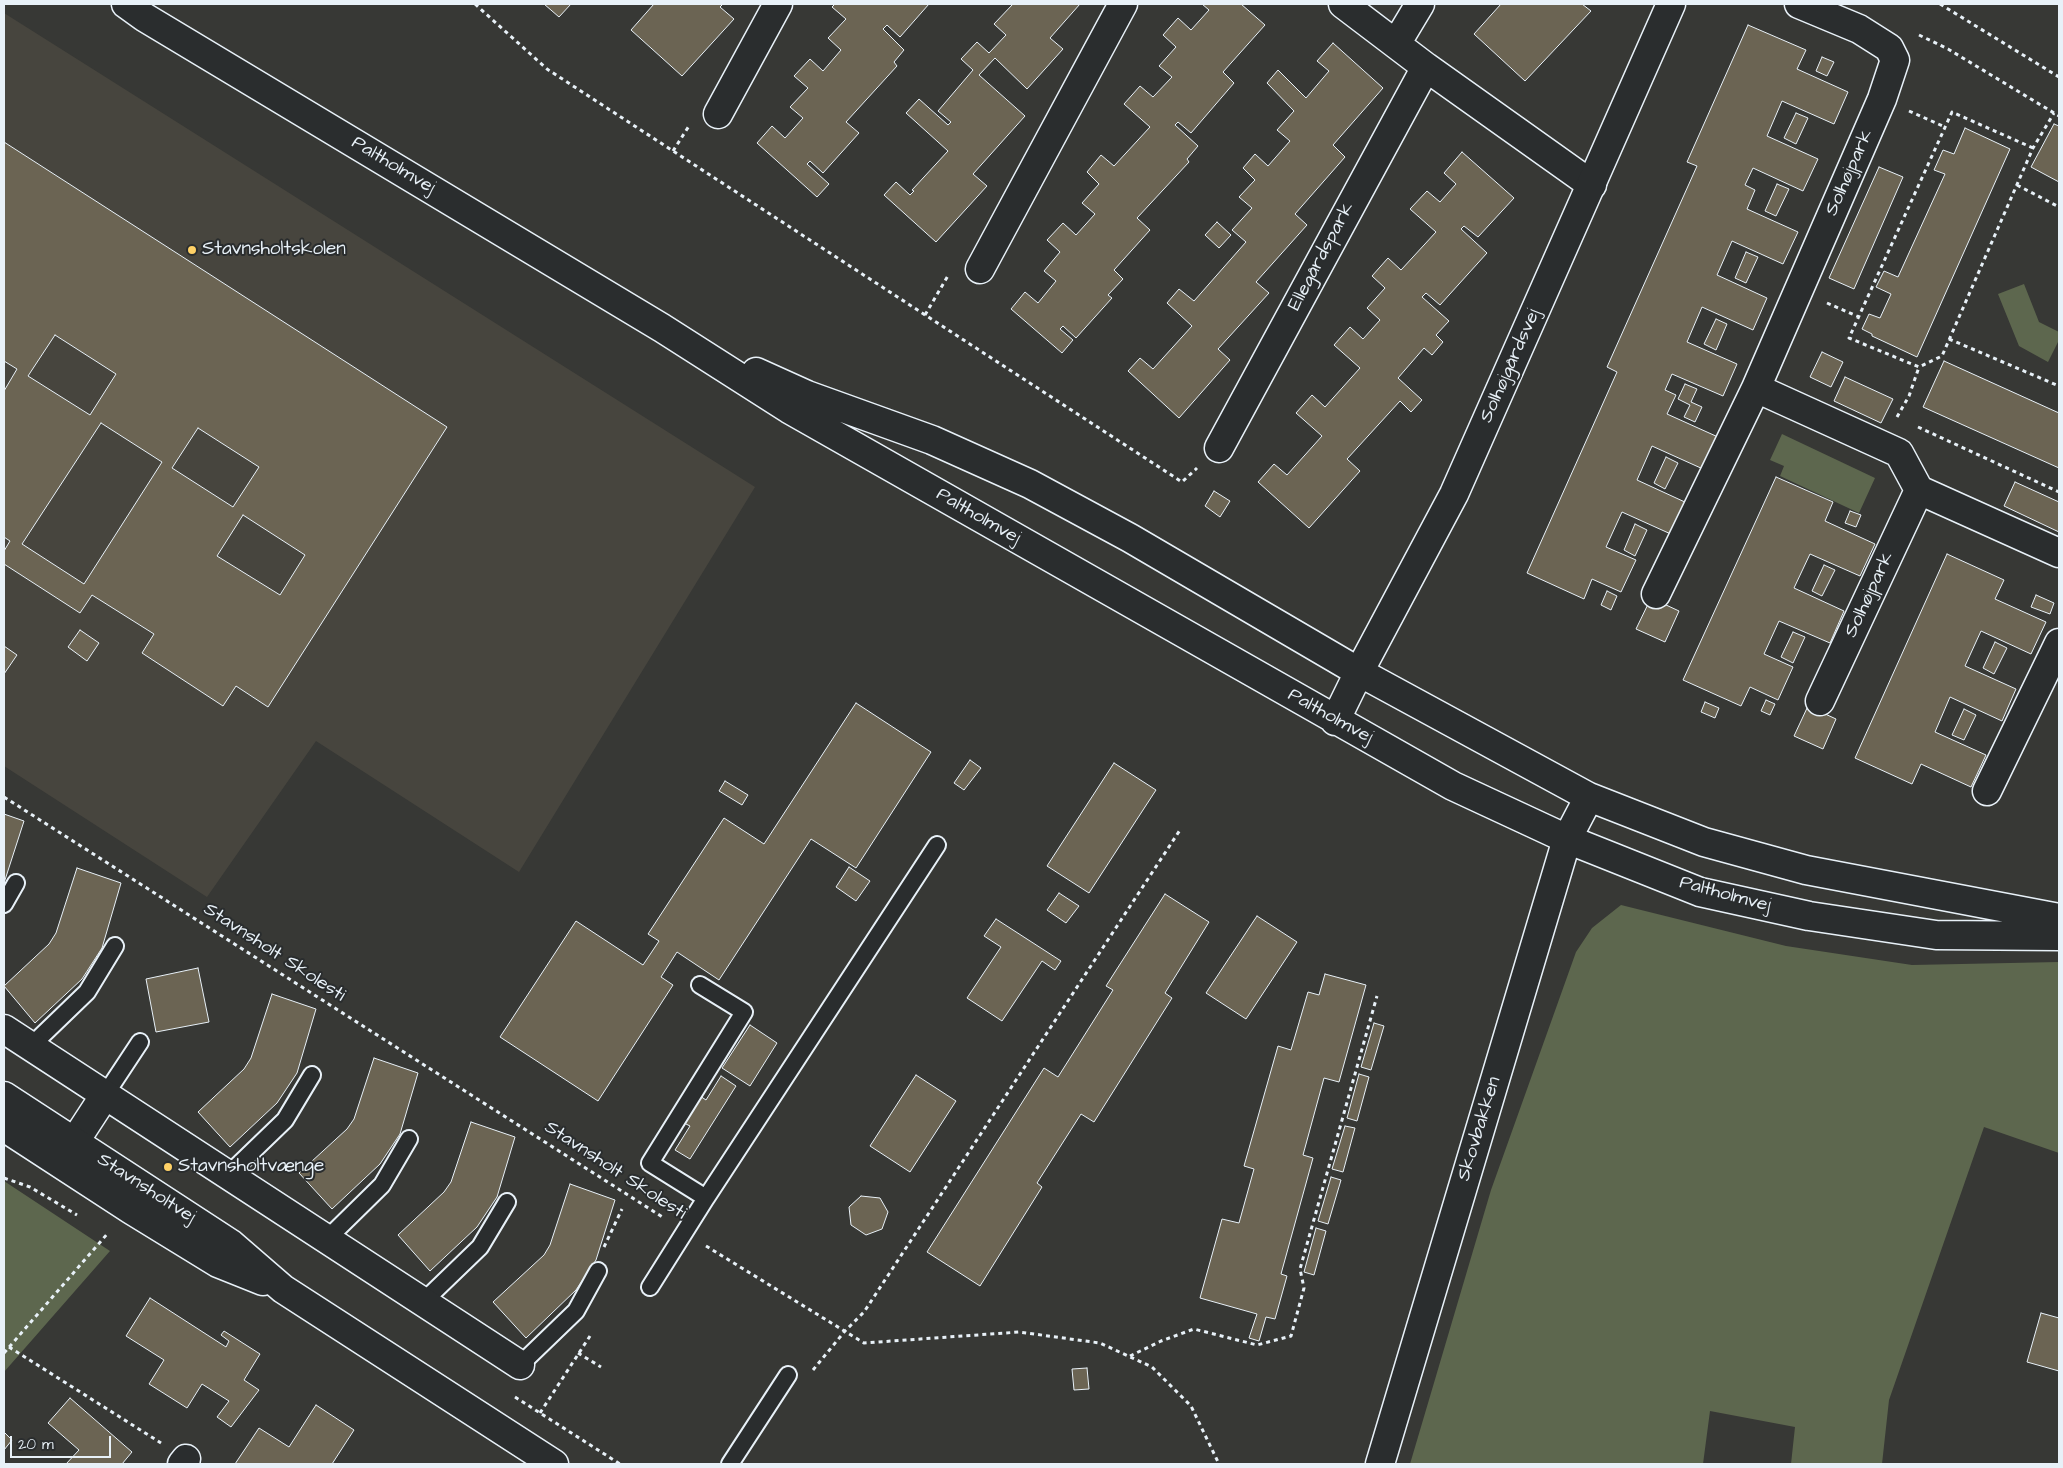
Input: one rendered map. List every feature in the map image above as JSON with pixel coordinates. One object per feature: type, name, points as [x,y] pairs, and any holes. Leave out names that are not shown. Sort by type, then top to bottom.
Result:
[{"type":"street","name":"Paltholmvej","points":[[126,4],[144,17],[662,328],[789,409],[1335,721],[1453,786],[1567,839],[1700,892],[1809,916],[1936,935],[2059,936]]},
{"type":"street","points":[[718,114],[778,4]]},
{"type":"street","points":[[980,269],[1123,4]]},
{"type":"street","points":[[1343,4],[1426,67],[1592,186]]},
{"type":"street","points":[[1396,44],[1420,4]]},
{"type":"street","name":"Solhøjgårdsvej","points":[[1335,721],[1454,494],[1671,4]]},
{"type":"street","points":[[1799,4],[1859,29],[1889,48]]},
{"type":"street","name":"Solhøjpark","points":[[1656,594],[1756,388],[1882,99],[1894,60],[1889,48]]},
{"type":"street","name":"Ellegårdspark","points":[[1219,448],[1426,67]]},
{"type":"street","name":"Paltholmvej","points":[[662,328],[807,395],[932,440],[1030,484],[1130,538],[1359,672],[1589,797],[1704,842],[1806,870],[2059,918]]},
{"type":"street","points":[[1756,388],[1899,453],[1920,490],[2059,553]]},
{"type":"street","name":"Solhøjpark","points":[[1820,701],[1920,490]]},
{"type":"street","points":[[1987,791],[2059,642]]},
{"type":"street","name":"Skovbakken","points":[[1380,1464],[1567,839],[1589,797]]},
{"type":"street","points":[[4,1029],[520,1365]]},
{"type":"street","points":[[68,1153],[105,1095]]},
{"type":"street","name":"Stavnsholtvej","points":[[4,1096],[130,1209],[218,1263],[283,1289]]},
{"type":"street","name":"Stavnsholtvej","points":[[4,1126],[68,1153],[231,1244],[283,1289],[554,1464]]},
{"type":"lane","points":[[650,1287],[706,1198],[937,845]]},
{"type":"lane","points":[[4,904],[16,883]]},
{"type":"lane","points":[[31,1046],[88,992],[114,946]]},
{"type":"lane","points":[[700,984],[744,1012],[650,1163],[706,1198]]},
{"type":"lane","points":[[105,1095],[140,1042]]},
{"type":"lane","points":[[228,1175],[285,1120],[312,1075]]},
{"type":"lane","points":[[326,1240],[382,1185],[410,1139]]},
{"type":"lane","points":[[423,1302],[480,1247],[507,1202]]},
{"type":"lane","points":[[520,1365],[576,1311],[598,1271]]},
{"type":"lane","points":[[730,1464],[788,1375]]},
{"type":"path","points":[[476,4],[547,69],[1182,482],[1219,448]]},
{"type":"path","points":[[1940,4],[2059,77]]},
{"type":"path","points":[[1889,48],[1919,35],[1948,49],[2059,116]]},
{"type":"path","points":[[1882,99],[1945,127]]},
{"type":"path","points":[[1919,367],[1849,338],[1952,112],[2033,148]]},
{"type":"path","points":[[1898,416],[1909,396],[1919,367],[1942,356],[2033,148],[2054,113]]},
{"type":"path","points":[[2017,185],[2059,207]]},
{"type":"path","points":[[925,314],[953,267],[980,269]]},
{"type":"path","points":[[1949,339],[2059,386]]},
{"type":"path","points":[[1920,428],[2059,492]]},
{"type":"path","name":"Stavnsholt Skolesti","points":[[4,797],[684,1232],[864,1343],[1019,1332],[1100,1343],[1152,1367],[1191,1406],[1219,1464]]},
{"type":"path","points":[[788,1375],[815,1370],[845,1331],[864,1312],[1180,830]]},
{"type":"path","points":[[1130,1357],[1161,1341],[1194,1329],[1257,1345],[1291,1336],[1304,1288],[1300,1269],[1377,996]]},
{"type":"path","points":[[4,1178],[30,1187],[84,1219]]},
{"type":"path","points":[[4,1353],[130,1209]]},
{"type":"path","points":[[598,1271],[605,1244],[622,1209]]},
{"type":"path","points":[[100,1229],[108,1233]]},
{"type":"path","points":[[9,1348],[184,1462]]},
{"type":"path","points":[[578,1354],[601,1366]]},
{"type":"shaded area","name":"Stavnsholtskolen","points":[[4,13],[755,487],[519,872],[316,741],[207,897],[4,766]]},
{"type":"green space","points":[[2024,284],[2039,322],[2059,332],[2059,340],[2048,362],[2019,346],[1998,294]]},
{"type":"green space","points":[[1782,434],[1875,478],[1859,513],[1780,476],[1784,466],[1770,460]]},
{"type":"green space","points":[[1621,905],[1786,946],[1912,965],[2059,962],[2059,1153],[1984,1127],[1889,1400],[1882,1464],[1791,1464],[1795,1427],[1710,1411],[1703,1464],[1410,1464],[1491,1190],[1576,952],[1592,928]]},
{"type":"green space","points":[[4,1181],[110,1251],[4,1372]]},
{"type":"building","points":[[544,4],[571,4],[559,17]]},
{"type":"building","points":[[654,4],[723,4],[720,7],[734,19],[682,76],[631,30]]},
{"type":"building","points":[[835,4],[929,4],[900,37],[887,25],[883,29],[904,50],[894,62],[897,66],[846,122],[859,133],[823,173],[810,161],[807,164],[829,184],[817,197],[757,143],[772,126],[785,138],[803,118],[790,107],[808,88],[794,76],[810,59],[823,71],[841,50],[828,38],[846,19],[832,7]]},
{"type":"building","points":[[1013,4],[1080,4],[1050,38],[1063,49],[1027,89],[995,58],[979,75],[1025,116],[973,174],[987,186],[936,242],[884,195],[896,182],[910,195],[914,191],[912,190],[948,151],[906,113],[919,99],[948,125],[951,122],[938,111],[973,70],[961,59],[977,42],[989,53],[1006,35],[994,24]]},
{"type":"building","points":[[1202,4],[1241,4],[1265,25],[1223,72],[1234,83],[1191,133],[1178,122],[1175,125],[1198,146],[1187,159],[1189,162],[1137,218],[1150,230],[1114,270],[1123,279],[1108,295],[1112,298],[1076,338],[1063,326],[1060,329],[1073,340],[1062,353],[1011,309],[1025,292],[1038,303],[1056,281],[1044,271],[1060,252],[1047,240],[1063,223],[1076,235],[1095,214],[1082,203],[1099,184],[1087,172],[1101,155],[1114,166],[1150,127],[1124,104],[1140,86],[1153,97],[1172,77],[1159,66],[1176,47],[1163,35],[1178,18],[1191,30],[1209,10]]},
{"type":"building","points":[[1501,4],[1582,4],[1591,11],[1525,81],[1474,34]]},
{"type":"building","points":[[1748,25],[1806,50],[1797,69],[1848,92],[1834,124],[1782,101],[1767,136],[1818,159],[1803,191],[1753,168],[1745,185],[1755,190],[1747,209],[1798,232],[1783,264],[1732,241],[1717,275],[1767,298],[1753,330],[1702,307],[1687,342],[1737,364],[1723,396],[1672,374],[1665,390],[1676,395],[1667,414],[1718,437],[1703,469],[1652,446],[1637,480],[1687,503],[1673,535],[1622,512],[1606,547],[1636,560],[1621,592],[1592,579],[1584,599],[1527,573],[1617,372],[1607,367],[1697,166],[1687,162]]},
{"type":"building","points":[[1333,43],[1383,88],[1333,145],[1345,157],[1295,214],[1307,225],[1256,282],[1269,293],[1218,349],[1230,360],[1179,418],[1128,371],[1140,358],[1153,369],[1192,326],[1167,303],[1179,289],[1194,301],[1246,242],[1232,230],[1252,208],[1239,197],[1255,180],[1243,168],[1255,154],[1268,166],[1290,141],[1277,130],[1294,111],[1267,83],[1278,70],[1306,98],[1329,71],[1317,61]]},
{"type":"building","points":[[1822,57],[1834,62],[1827,76],[1816,71]]},
{"type":"building","points":[[1796,113],[1808,118],[1796,144],[1784,138]]},
{"type":"building","points":[[2054,124],[2059,126],[2059,182],[2031,167]]},
{"type":"building","points":[[1965,128],[2010,149],[1917,357],[1872,336],[1872,334],[1862,329],[1869,314],[1880,318],[1891,294],[1876,287],[1884,271],[1898,277],[1945,174],[1934,170],[1943,150],[1954,154]]},
{"type":"building","points":[[4,142],[447,427],[268,707],[236,686],[223,706],[142,653],[154,634],[92,595],[80,613],[4,564],[4,551],[10,541],[4,537],[4,391],[17,369],[4,361]],"holes":[[[55,335],[116,374],[90,415],[28,376]],[[101,423],[162,462],[84,584],[22,544]],[[198,428],[259,467],[233,507],[172,468]],[[243,515],[305,555],[280,595],[217,556]]]},
{"type":"building","points":[[1462,152],[1514,198],[1478,237],[1464,226],[1461,229],[1487,253],[1440,305],[1426,293],[1422,297],[1449,321],[1436,335],[1443,342],[1432,355],[1424,348],[1398,378],[1422,400],[1411,412],[1400,401],[1347,459],[1360,471],[1309,528],[1258,482],[1274,464],[1287,475],[1322,436],[1296,413],[1312,395],[1325,407],[1360,368],[1334,345],[1350,327],[1363,339],[1380,320],[1367,308],[1385,288],[1372,276],[1388,258],[1401,270],[1436,232],[1410,209],[1427,191],[1440,202],[1456,184],[1444,173]]},
{"type":"building","points":[[1879,167],[1903,177],[1854,289],[1829,278]]},
{"type":"building","points":[[1777,184],[1789,189],[1776,216],[1765,211]]},
{"type":"building","points":[[1217,222],[1231,235],[1219,248],[1205,235]]},
{"type":"building","points":[[1746,252],[1758,257],[1746,283],[1735,278]]},
{"type":"building","points":[[1716,319],[1727,324],[1716,350],[1704,344]]},
{"type":"building","points":[[1822,352],[1843,362],[1831,387],[1810,377]]},
{"type":"building","points":[[1944,361],[2059,413],[2059,468],[1923,407]]},
{"type":"building","points":[[1845,377],[1893,399],[1881,423],[1834,401]]},
{"type":"building","points":[[1685,384],[1697,389],[1691,402],[1702,407],[1695,422],[1684,417],[1690,405],[1678,399]]},
{"type":"building","points":[[1666,457],[1678,463],[1665,489],[1654,483]]},
{"type":"building","points":[[1776,477],[1833,502],[1825,521],[1875,544],[1860,576],[1810,554],[1794,588],[1844,611],[1830,643],[1779,621],[1764,654],[1793,667],[1778,700],[1750,687],[1741,706],[1683,680]]},
{"type":"building","points":[[2015,482],[2059,502],[2059,532],[2004,506]]},
{"type":"building","points":[[1214,491],[1230,501],[1220,517],[1205,506]]},
{"type":"building","points":[[1850,511],[1861,515],[1856,527],[1845,523]]},
{"type":"building","points":[[1635,524],[1647,530],[1635,556],[1624,550]]},
{"type":"building","points":[[1947,554],[2004,580],[1995,599],[2046,622],[2031,654],[1981,631],[1965,666],[2016,689],[2002,721],[1950,697],[1935,732],[1986,755],[1971,787],[1921,764],[1912,784],[1855,758]]},
{"type":"building","points":[[1824,565],[1835,570],[1822,596],[1812,591]]},
{"type":"building","points":[[1607,591],[1617,596],[1611,610],[1601,605]]},
{"type":"building","points":[[2036,595],[2054,603],[2050,614],[2031,607]]},
{"type":"building","points":[[1651,598],[1679,611],[1665,642],[1636,629]]},
{"type":"building","points":[[80,630],[99,643],[87,661],[68,647]]},
{"type":"building","points":[[1793,632],[1805,637],[1793,663],[1781,657]]},
{"type":"building","points":[[1995,642],[2007,648],[1994,674],[1983,668]]},
{"type":"building","points":[[4,646],[17,655],[4,674]]},
{"type":"building","points":[[1766,700],[1775,704],[1770,715],[1761,711]]},
{"type":"building","points":[[1705,702],[1719,708],[1715,718],[1701,712]]},
{"type":"building","points":[[856,703],[931,752],[856,868],[811,839],[719,980],[677,952],[661,977],[673,985],[598,1101],[500,1037],[576,921],[643,965],[659,941],[648,934],[724,818],[764,844]]},
{"type":"building","points":[[1808,706],[1836,719],[1823,749],[1794,736]]},
{"type":"building","points":[[1964,709],[1976,715],[1964,740],[1952,735]]},
{"type":"building","points":[[970,760],[981,768],[964,790],[954,783]]},
{"type":"building","points":[[1114,763],[1156,790],[1089,893],[1047,866]]},
{"type":"building","points":[[725,781],[748,795],[742,805],[719,791]]},
{"type":"building","points":[[4,814],[24,821],[4,883]]},
{"type":"building","points":[[849,867],[870,881],[856,901],[836,887]]},
{"type":"building","points":[[77,868],[121,883],[102,948],[82,979],[35,1023],[4,986],[49,944],[56,933]]},
{"type":"building","points":[[1059,893],[1079,906],[1066,923],[1047,910]]},
{"type":"building","points":[[1165,894],[1209,922],[1165,993],[1172,998],[1094,1122],[1081,1114],[1037,1183],[1042,1187],[980,1286],[927,1252],[1044,1068],[1058,1077],[1113,990],[1106,986]]},
{"type":"building","points":[[1257,916],[1297,942],[1246,1019],[1206,993]]},
{"type":"building","points":[[996,919],[1061,961],[1055,970],[1042,961],[1002,1021],[967,998],[1001,947],[984,936]]},
{"type":"building","points":[[198,968],[209,1022],[156,1032],[146,979]]},
{"type":"building","points":[[1325,974],[1366,985],[1339,1082],[1324,1078],[1303,1155],[1313,1158],[1281,1274],[1287,1276],[1275,1319],[1266,1317],[1259,1341],[1249,1338],[1257,1314],[1200,1298],[1222,1219],[1239,1223],[1254,1169],[1244,1166],[1278,1046],[1291,1050],[1308,992],[1319,995]]},
{"type":"building","points":[[272,994],[316,1009],[297,1073],[277,1103],[230,1147],[198,1112],[244,1069],[251,1058]]},
{"type":"building","points":[[1374,1023],[1384,1026],[1371,1070],[1361,1067]]},
{"type":"building","points":[[750,1025],[777,1043],[750,1086],[722,1068]]},
{"type":"building","points":[[374,1058],[418,1073],[400,1134],[380,1164],[332,1209],[299,1173],[347,1129],[354,1119]]},
{"type":"building","points":[[1359,1074],[1369,1077],[1357,1121],[1347,1118]]},
{"type":"building","points":[[916,1075],[956,1101],[910,1172],[870,1146]]},
{"type":"building","points":[[721,1076],[736,1086],[690,1159],[675,1150],[690,1126],[684,1123],[700,1096],[706,1100]]},
{"type":"building","points":[[471,1122],[515,1137],[497,1197],[477,1227],[430,1271],[398,1235],[444,1192],[451,1182]]},
{"type":"building","points":[[1345,1126],[1355,1128],[1343,1172],[1332,1169]]},
{"type":"building","points":[[1331,1177],[1341,1180],[1328,1224],[1318,1221]]},
{"type":"building","points":[[570,1184],[615,1200],[596,1260],[576,1290],[526,1338],[493,1302],[544,1255],[550,1245]]},
{"type":"building","points":[[861,1196],[880,1198],[888,1212],[882,1229],[866,1235],[851,1225],[849,1207]]},
{"type":"building","points":[[1316,1228],[1326,1231],[1314,1275],[1304,1272]]},
{"type":"building","points":[[150,1298],[226,1347],[229,1341],[221,1335],[224,1331],[260,1354],[244,1380],[259,1390],[231,1427],[217,1417],[229,1401],[202,1384],[187,1408],[149,1384],[164,1360],[126,1336]]},
{"type":"building","points":[[2041,1313],[2059,1318],[2059,1371],[2027,1362]]},
{"type":"building","points":[[1087,1368],[1089,1389],[1074,1390],[1072,1369]]},
{"type":"building","points":[[70,1398],[132,1452],[122,1464],[66,1464],[79,1450],[48,1423]]},
{"type":"building","points":[[316,1405],[354,1430],[332,1464],[235,1464],[259,1428],[289,1447]]},
{"type":"building","points":[[4,1432],[12,1440],[4,1450]]},
{"type":"place","name":"Stavnsholtskolen","points":[[192,250]]},
{"type":"place","name":"Stavnsholtvænge","points":[[168,1167]]}]
